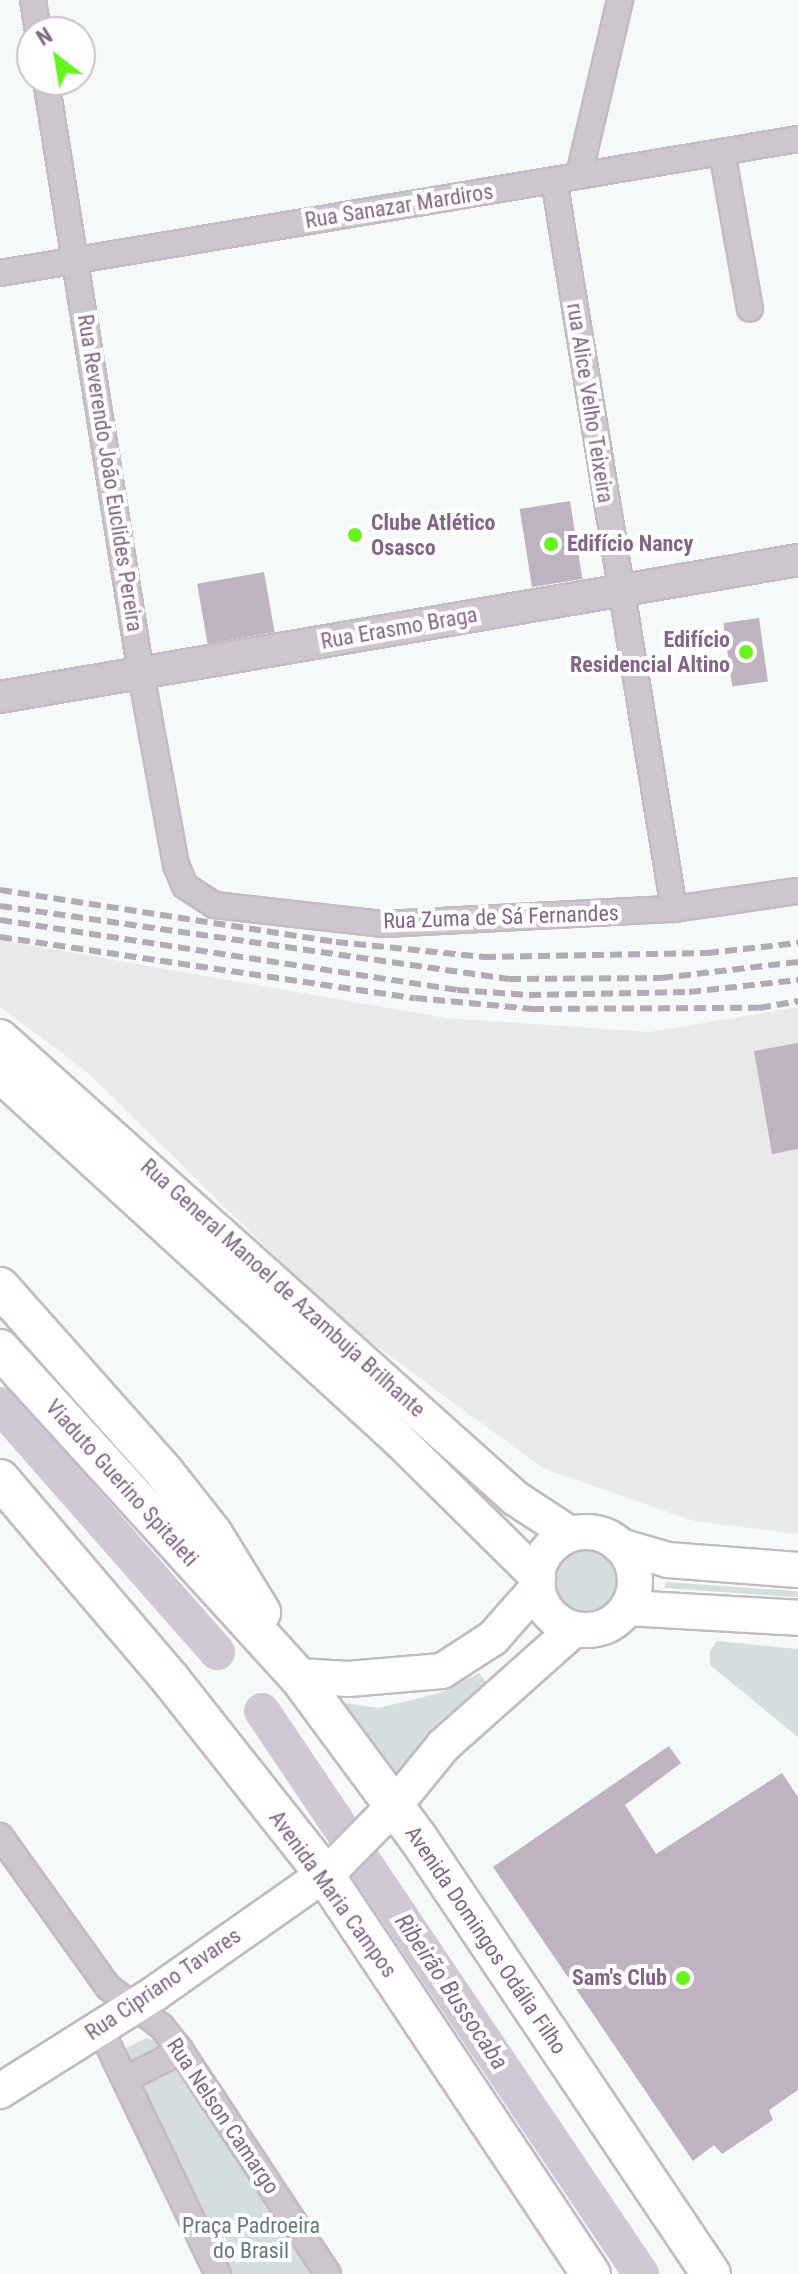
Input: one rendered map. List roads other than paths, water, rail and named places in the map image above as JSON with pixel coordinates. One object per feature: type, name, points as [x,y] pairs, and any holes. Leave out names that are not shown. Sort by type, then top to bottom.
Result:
[{"type":"main road","name":"Rua General Manoel de Azambuja Brilhante","points":[[0,1037],[515,1498],[570,1534]]},
{"type":"main road","name":"Rua General Manoel de Azambuja Brilhante","points":[[0,1075],[398,1439],[538,1582]]},
{"type":"main road","points":[[0,1287],[213,1534],[252,1593],[292,1669],[348,1679],[442,1671],[493,1638],[538,1582],[548,1551],[570,1534],[596,1533],[620,1546],[668,1560],[798,1570]]},
{"type":"main road","name":"Viaduto Guerino Spitaleti","points":[[0,1349],[245,1617]]},
{"type":"main road","name":"Avenida Maria Campos","points":[[0,1479],[328,1871],[591,2274]]},
{"type":"main road","name":"Avenida Maria Campos","points":[[0,1505],[14,1522],[46,1536]]},
{"type":"main road","points":[[620,1546],[633,1569],[627,1608]]},
{"type":"main road","points":[[538,1582],[554,1618],[574,1629],[603,1627],[627,1608],[798,1618]]},
{"type":"main road","name":"Avenida Domingos Odália Filho","points":[[245,1617],[292,1669],[711,2274]]},
{"type":"main road","name":"Rua Cipriano Tavares","points":[[0,2091],[136,2005],[328,1871],[390,1810],[444,1745],[574,1629]]},
{"type":"street","points":[[579,175],[620,0]]},
{"type":"street","name":"Rua Reverendo João Euclides Pereira","points":[[49,96],[141,674],[176,865]]},
{"type":"street","name":"Rua Sanazar Mardiros","points":[[0,273],[798,139]]},
{"type":"street","points":[[722,152],[750,309]]},
{"type":"street","name":"rua Alice Velho Teixeira","points":[[554,180],[619,592],[674,909]]},
{"type":"street","name":"Rua Erasmo Braga","points":[[0,697],[798,560]]},
{"type":"street","name":"Rua Zuma de Sá Fernandes","points":[[176,865],[185,886],[214,905],[384,924],[674,909],[798,891]]},
{"type":"street","name":"Rua Nelson Camargo","points":[[0,1836],[108,1987],[136,2005],[181,2051],[328,2274]]},
{"type":"street","points":[[100,2028],[128,2078],[218,2274]]},
{"type":"street","points":[[128,2078],[181,2051]]},
{"type":"waterway","name":"Ribeirão Bussocaba","points":[[0,1405],[217,1652]]},
{"type":"waterway","name":"Ribeirão Bussocaba","points":[[262,1711],[641,2274]]},
{"type":"railway","points":[[0,890],[336,942],[484,957],[707,953],[798,943]]},
{"type":"railway","points":[[0,906],[509,979],[661,978],[798,962]]},
{"type":"railway","points":[[0,920],[457,990],[529,995],[689,992],[798,980]]},
{"type":"railway","points":[[0,937],[415,998],[532,1009],[759,1008],[798,1001]]},
{"type":"place","name":"Clube Atlético Osasco","points":[[355,535]]},
{"type":"place","name":"Edifício Nancy","points":[[551,544]]},
{"type":"place","name":"Edifício Residencial Altino","points":[[746,652]]},
{"type":"place","name":"Sam's Club","points":[[683,1978]]},
{"type":"park label","name":"Praça Padroeira do Brasil","points":[[251,2238]]}]
